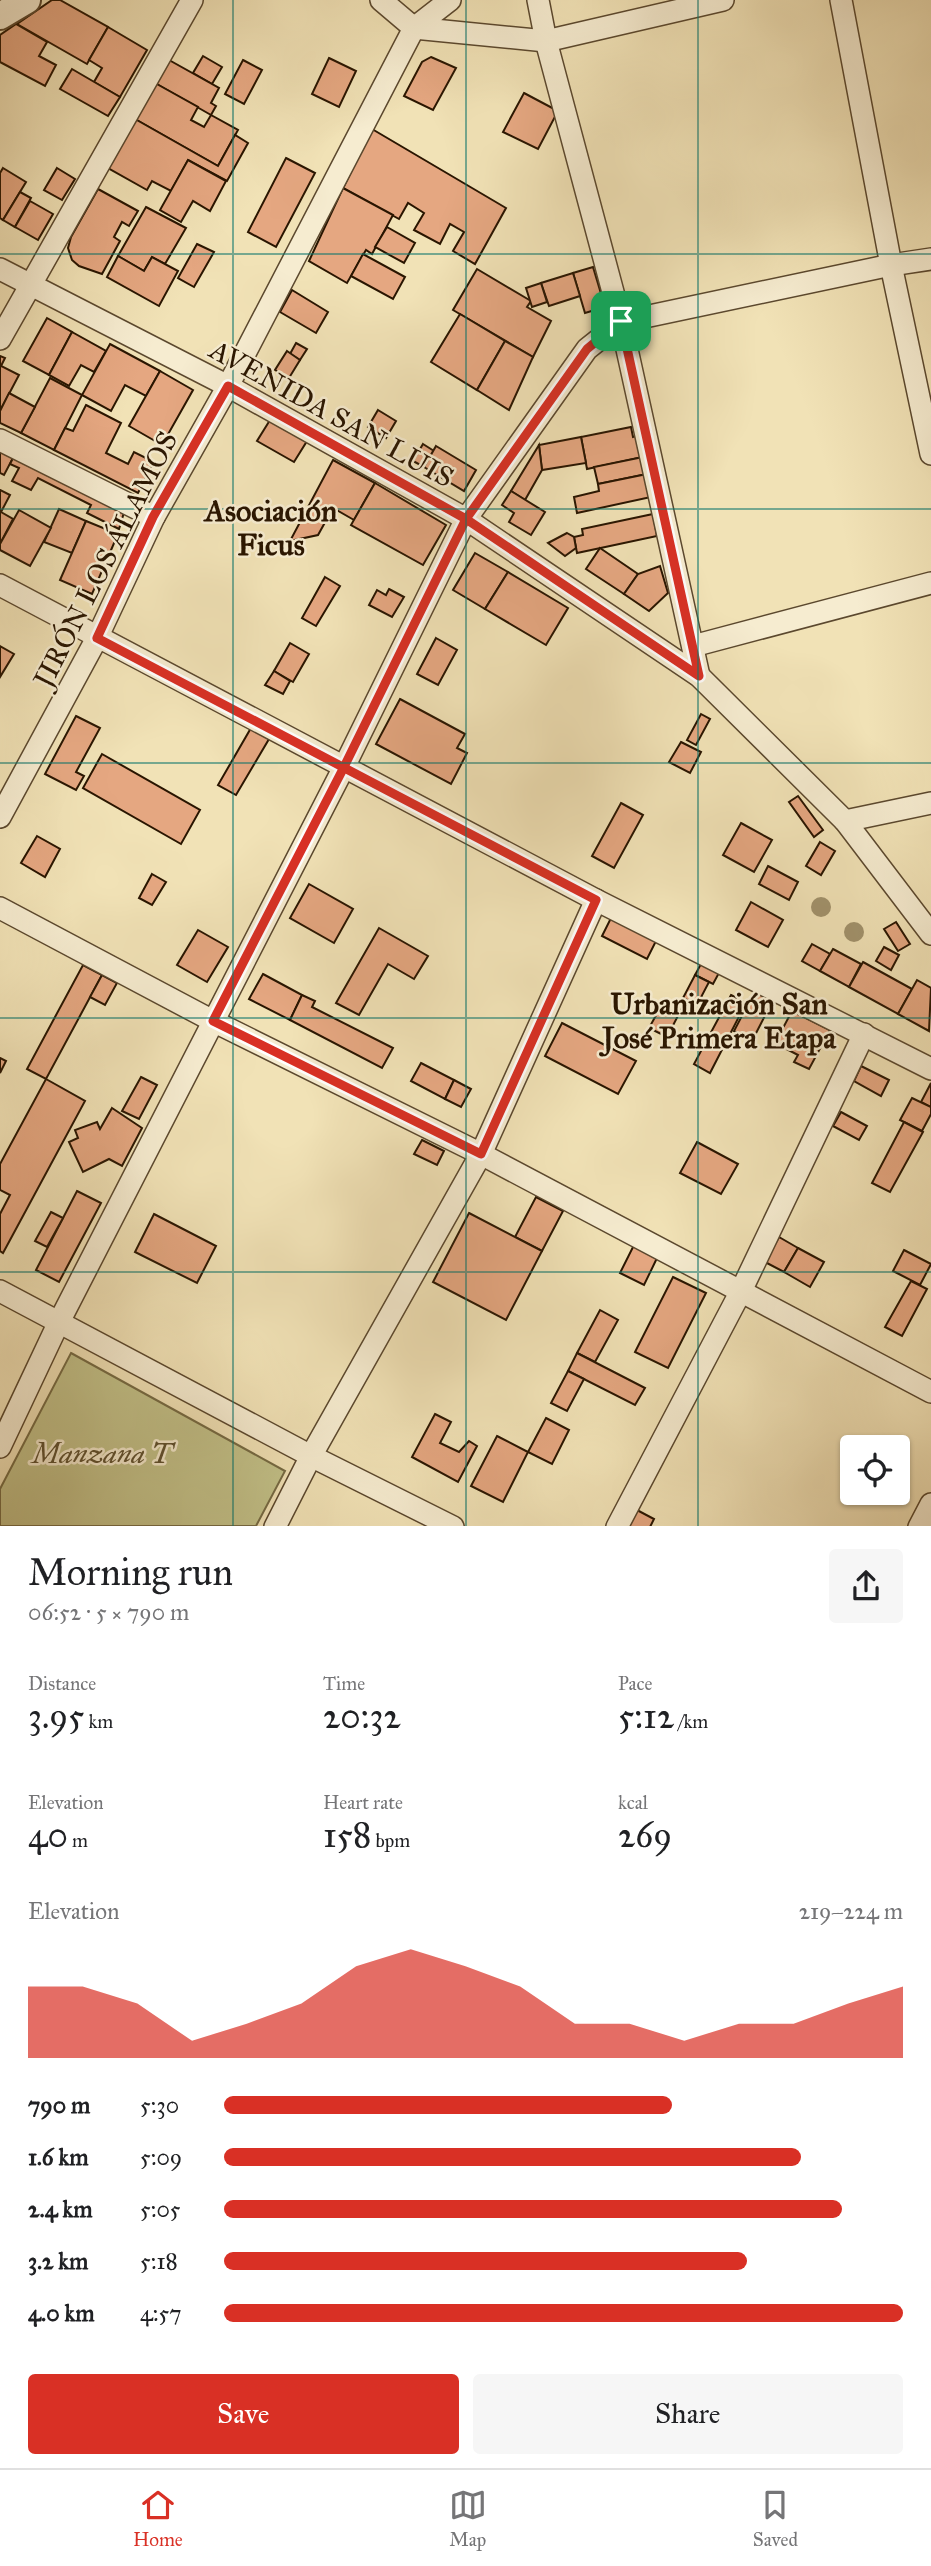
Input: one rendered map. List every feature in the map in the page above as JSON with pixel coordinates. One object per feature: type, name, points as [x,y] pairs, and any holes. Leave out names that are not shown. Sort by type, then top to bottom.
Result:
[{"type":"street","points":[[0,16],[27,0]]},
{"type":"street","points":[[0,339],[192,0]]},
{"type":"street","points":[[381,0],[414,28],[546,41],[723,0]]},
{"type":"street","points":[[414,28],[450,0]]},
{"type":"street","points":[[538,0],[546,41],[621,321],[699,676]]},
{"type":"street","points":[[841,0],[891,265],[931,454]]},
{"type":"street","name":"JIRÓN LOS ÁLAMOS","points":[[0,817],[97,638],[153,517],[228,386],[414,28]]},
{"type":"street","points":[[0,1447],[58,1324],[343,769],[466,519],[587,349],[621,321],[931,259]]},
{"type":"street","name":"AVENIDA SAN LUIS","points":[[0,269],[228,386],[466,519],[699,676],[845,821],[931,934]]},
{"type":"street","points":[[0,440],[153,517]]},
{"type":"street","points":[[693,646],[931,583]]},
{"type":"street","points":[[0,585],[343,769],[931,1069]]},
{"type":"street","points":[[845,821],[931,803]]},
{"type":"street","points":[[276,1526],[481,1154],[596,900]]},
{"type":"street","points":[[0,908],[213,1021],[481,1154],[931,1392]]},
{"type":"street","points":[[618,1526],[741,1291],[864,1034]]},
{"type":"street","points":[[0,1292],[451,1526]]},
{"type":"street","points":[[920,1526],[931,1504]]},
{"type":"green space","name":"Manzana T","points":[[71,1353],[285,1471],[256,1526],[0,1526],[0,1489]]},
{"type":"building","points":[[52,0],[60,0],[108,27],[87,64],[17,24]]},
{"type":"building","points":[[16,24],[47,42],[39,56],[56,65],[45,86],[0,62],[0,35]]},
{"type":"building","points":[[108,27],[147,50],[120,97],[94,82],[102,68],[89,60]]},
{"type":"building","points":[[203,56],[222,67],[212,84],[193,73]]},
{"type":"building","points":[[431,57],[456,68],[433,110],[404,96],[422,62]]},
{"type":"building","points":[[329,58],[356,71],[339,107],[312,94]]},
{"type":"building","points":[[169,60],[219,88],[211,103],[216,106],[211,115],[155,83]]},
{"type":"building","points":[[243,60],[262,70],[244,104],[225,94]]},
{"type":"building","points":[[72,69],[120,97],[108,116],[60,89]]},
{"type":"building","points":[[155,83],[198,107],[191,120],[204,127],[211,115],[238,130],[218,166],[135,119]]},
{"type":"building","points":[[524,93],[558,111],[538,149],[503,132]]},
{"type":"building","points":[[135,119],[218,166],[235,135],[248,143],[227,181],[188,160],[171,191],[152,181],[147,190],[108,168]]},
{"type":"building","points":[[372,129],[506,208],[475,264],[453,251],[464,232],[450,224],[440,244],[414,230],[424,213],[408,203],[399,219],[343,188]]},
{"type":"building","points":[[286,158],[315,173],[276,247],[248,232]]},
{"type":"building","points":[[188,160],[226,181],[210,211],[193,201],[181,222],[160,210]]},
{"type":"building","points":[[3,168],[26,182],[3,220],[0,218],[0,173]]},
{"type":"building","points":[[57,168],[75,179],[62,200],[44,190]]},
{"type":"building","points":[[343,188],[393,215],[372,254],[366,250],[347,283],[309,261]]},
{"type":"building","points":[[98,189],[138,211],[129,226],[122,222],[114,237],[120,241],[102,274],[79,266],[72,260],[68,248],[71,237]]},
{"type":"building","points":[[20,192],[31,198],[15,227],[3,220]]},
{"type":"building","points":[[30,201],[53,214],[38,240],[15,227]]},
{"type":"building","points":[[146,207],[186,228],[165,264],[152,257],[144,271],[118,256]]},
{"type":"building","points":[[387,227],[415,243],[404,263],[375,247]]},
{"type":"building","points":[[197,244],[214,252],[194,287],[178,278]]},
{"type":"building","points":[[363,254],[405,277],[393,299],[351,276]]},
{"type":"building","points":[[118,256],[144,271],[152,257],[178,271],[159,306],[107,277]]},
{"type":"building","points":[[593,267],[605,307],[585,313],[573,273]]},
{"type":"building","points":[[477,269],[531,301],[527,307],[551,321],[533,357],[453,310]]},
{"type":"building","points":[[573,273],[580,296],[549,306],[541,283]]},
{"type":"building","points":[[541,283],[547,302],[532,307],[526,288]]},
{"type":"building","points":[[292,290],[328,312],[316,333],[280,312]]},
{"type":"building","points":[[460,314],[505,341],[477,390],[431,362]]},
{"type":"building","points":[[47,318],[72,332],[49,375],[23,361]]},
{"type":"building","points":[[72,332],[106,351],[94,372],[81,365],[69,386],[49,375]]},
{"type":"building","points":[[505,341],[533,357],[509,410],[477,390]]},
{"type":"building","points":[[296,343],[307,349],[300,360],[290,354]]},
{"type":"building","points":[[110,344],[160,371],[146,396],[125,385],[111,411],[82,395]]},
{"type":"building","points":[[287,351],[300,360],[289,378],[275,370]]},
{"type":"building","points":[[0,356],[5,358],[1,366],[19,375],[0,411]]},
{"type":"building","points":[[160,371],[193,390],[162,445],[129,426]]},
{"type":"building","points":[[50,378],[82,395],[54,450],[21,433]]},
{"type":"building","points":[[9,393],[35,407],[21,433],[0,423],[0,411]]},
{"type":"building","points":[[86,405],[121,423],[106,453],[128,464],[134,452],[154,462],[138,493],[54,450],[65,428],[73,431]]},
{"type":"building","points":[[378,410],[396,421],[386,438],[368,427]]},
{"type":"building","points":[[270,420],[307,441],[294,462],[257,441]]},
{"type":"building","points":[[631,427],[633,437],[639,435],[643,457],[587,469],[581,437]]},
{"type":"building","points":[[581,437],[586,463],[542,470],[539,445]]},
{"type":"building","points":[[0,444],[14,456],[4,475],[0,473]]},
{"type":"building","points":[[423,444],[434,451],[424,467],[413,461]]},
{"type":"building","points":[[539,445],[542,470],[525,500],[511,491]]},
{"type":"building","points":[[436,446],[476,470],[464,491],[424,467]]},
{"type":"building","points":[[14,456],[125,509],[119,529],[87,513],[91,505],[38,478],[31,490],[12,481],[19,468],[10,464]]},
{"type":"building","points":[[643,457],[647,474],[598,484],[594,467]]},
{"type":"building","points":[[333,460],[375,483],[354,520],[333,508],[318,535],[290,541]]},
{"type":"building","points":[[647,474],[651,497],[577,513],[574,497],[599,491],[598,484]]},
{"type":"building","points":[[375,483],[446,525],[423,565],[351,525]]},
{"type":"building","points":[[0,490],[10,495],[1,512],[13,519],[0,544]]},
{"type":"building","points":[[511,491],[545,512],[531,535],[509,522],[514,513],[502,505]]},
{"type":"building","points":[[59,509],[86,521],[72,553],[44,542]]},
{"type":"building","points":[[19,510],[51,528],[30,566],[0,550],[0,544]]},
{"type":"building","points":[[653,514],[657,536],[577,553],[574,537],[583,535],[582,529]]},
{"type":"building","points":[[86,521],[118,534],[92,594],[60,580]]},
{"type":"building","points":[[567,533],[574,537],[576,548],[565,556],[548,543]]},
{"type":"building","points":[[600,548],[638,574],[624,594],[586,569]]},
{"type":"building","points":[[475,553],[508,572],[485,609],[453,590]]},
{"type":"building","points":[[660,566],[668,593],[649,611],[624,594],[638,574]]},
{"type":"building","points":[[508,572],[568,608],[546,645],[485,609]]},
{"type":"building","points":[[325,577],[340,586],[316,626],[302,618]]},
{"type":"building","points":[[389,589],[404,597],[392,617],[369,605],[377,590],[386,595]]},
{"type":"building","points":[[436,638],[457,650],[438,685],[417,674]]},
{"type":"building","points":[[290,643],[309,654],[293,682],[274,671]]},
{"type":"building","points":[[0,646],[14,654],[0,677]]},
{"type":"building","points":[[274,671],[290,681],[283,694],[265,685]]},
{"type":"building","points":[[400,699],[465,734],[457,748],[467,753],[451,784],[376,744]]},
{"type":"building","points":[[701,714],[710,719],[696,745],[687,740]]},
{"type":"building","points":[[76,716],[100,728],[76,772],[84,776],[76,790],[45,774]]},
{"type":"building","points":[[251,728],[269,739],[236,795],[218,785]]},
{"type":"building","points":[[681,742],[701,752],[690,773],[669,762]]},
{"type":"building","points":[[102,754],[200,810],[181,844],[83,788]]},
{"type":"building","points":[[798,796],[823,830],[814,837],[789,802]]},
{"type":"building","points":[[621,803],[643,815],[614,868],[592,856]]},
{"type":"building","points":[[741,823],[772,840],[754,872],[723,855]]},
{"type":"building","points":[[37,836],[60,849],[45,877],[21,863]]},
{"type":"building","points":[[820,842],[835,851],[821,875],[806,866]]},
{"type":"building","points":[[768,866],[798,882],[789,900],[759,884]]},
{"type":"building","points":[[152,874],[166,882],[152,905],[139,898]]},
{"type":"building","points":[[309,884],[353,909],[334,943],[290,918]]},
{"type":"building","points":[[751,902],[783,920],[768,947],[736,930]]},
{"type":"building","points":[[612,916],[657,939],[647,959],[602,936]]},
{"type":"building","points":[[896,922],[910,944],[898,951],[884,929]]},
{"type":"building","points":[[379,928],[428,956],[414,979],[388,964],[359,1015],[336,1003]]},
{"type":"building","points":[[198,930],[228,947],[207,982],[177,965]]},
{"type":"building","points":[[812,944],[830,954],[820,971],[802,961]]},
{"type":"building","points":[[884,947],[899,955],[891,970],[876,961]]},
{"type":"building","points":[[833,949],[861,964],[849,987],[820,971]]},
{"type":"building","points":[[702,962],[720,971],[713,984],[695,975]]},
{"type":"building","points":[[863,962],[912,989],[898,1014],[849,987]]},
{"type":"building","points":[[83,965],[102,975],[46,1079],[27,1069]]},
{"type":"building","points":[[263,974],[302,995],[290,1020],[249,999]]},
{"type":"building","points":[[102,975],[117,983],[105,1005],[90,997]]},
{"type":"building","points":[[695,975],[709,982],[697,1005],[683,998]]},
{"type":"building","points":[[917,980],[931,988],[929,1031],[898,1014]]},
{"type":"building","points":[[755,991],[773,1000],[752,1041],[734,1031]]},
{"type":"building","points":[[302,995],[315,1001],[312,1007],[393,1048],[382,1068],[290,1020]]},
{"type":"building","points":[[731,995],[746,1003],[710,1073],[694,1064]]},
{"type":"building","points":[[665,999],[682,1008],[667,1037],[649,1028]]},
{"type":"building","points":[[792,1011],[830,1030],[809,1069],[794,1062],[798,1055],[775,1043]]},
{"type":"building","points":[[562,1023],[636,1061],[618,1094],[545,1056]]},
{"type":"building","points":[[0,1058],[6,1061],[0,1073]]},
{"type":"building","points":[[421,1063],[454,1080],[445,1099],[411,1081]]},
{"type":"building","points":[[861,1066],[889,1080],[881,1096],[854,1081]]},
{"type":"building","points":[[141,1077],[157,1085],[139,1119],[122,1111]]},
{"type":"building","points":[[46,1079],[85,1101],[3,1253],[0,1251],[0,1214],[10,1195],[0,1190],[0,1164]]},
{"type":"building","points":[[454,1080],[471,1089],[461,1107],[445,1099]]},
{"type":"building","points":[[931,1083],[931,1107],[921,1102]]},
{"type":"building","points":[[912,1098],[931,1107],[931,1114],[922,1131],[900,1120]]},
{"type":"building","points":[[112,1108],[142,1128],[122,1166],[109,1159],[83,1172],[69,1142],[78,1138],[75,1130],[97,1122],[100,1129]]},
{"type":"building","points":[[841,1112],[867,1126],[859,1140],[833,1126]]},
{"type":"building","points":[[904,1122],[923,1132],[890,1192],[872,1183]]},
{"type":"building","points":[[422,1140],[444,1151],[437,1165],[414,1154]]},
{"type":"building","points":[[697,1142],[738,1164],[721,1194],[680,1173]]},
{"type":"building","points":[[77,1191],[101,1203],[59,1282],[36,1270]]},
{"type":"building","points":[[536,1197],[563,1211],[542,1251],[515,1237]]},
{"type":"building","points":[[51,1212],[63,1218],[47,1247],[35,1241]]},
{"type":"building","points":[[469,1213],[542,1251],[506,1320],[433,1282]]},
{"type":"building","points":[[154,1214],[216,1246],[197,1283],[135,1252]]},
{"type":"building","points":[[779,1237],[798,1248],[784,1272],[765,1262]]},
{"type":"building","points":[[634,1245],[658,1256],[644,1285],[620,1273]]},
{"type":"building","points":[[798,1248],[824,1262],[810,1287],[784,1272]]},
{"type":"building","points":[[904,1250],[931,1264],[920,1285],[893,1271]]},
{"type":"building","points":[[673,1277],[706,1293],[668,1368],[635,1352]]},
{"type":"building","points":[[911,1281],[927,1289],[902,1336],[885,1327]]},
{"type":"building","points":[[600,1310],[618,1320],[595,1362],[577,1353]]},
{"type":"building","points":[[577,1353],[645,1388],[635,1405],[568,1371]]},
{"type":"building","points":[[568,1371],[584,1379],[567,1411],[551,1403]]},
{"type":"building","points":[[435,1414],[451,1422],[440,1443],[459,1452],[469,1441],[477,1446],[458,1482],[412,1457]]},
{"type":"building","points":[[546,1418],[569,1430],[552,1464],[528,1452]]},
{"type":"building","points":[[497,1436],[528,1452],[503,1502],[471,1486]]},
{"type":"building","points":[[635,1509],[654,1519],[650,1526],[626,1526]]},
{"type":"district","name":"Asociación Ficus","points":[[271,528]]},
{"type":"district","name":"Urbanización San José Primera Etapa","points":[[719,1021]]},
{"type":"route","points":[[621,321],[587,349],[466,519],[343,769],[213,1021],[481,1154],[596,900],[343,769],[97,638],[153,517],[228,386],[466,519],[699,676],[621,321]]}]
